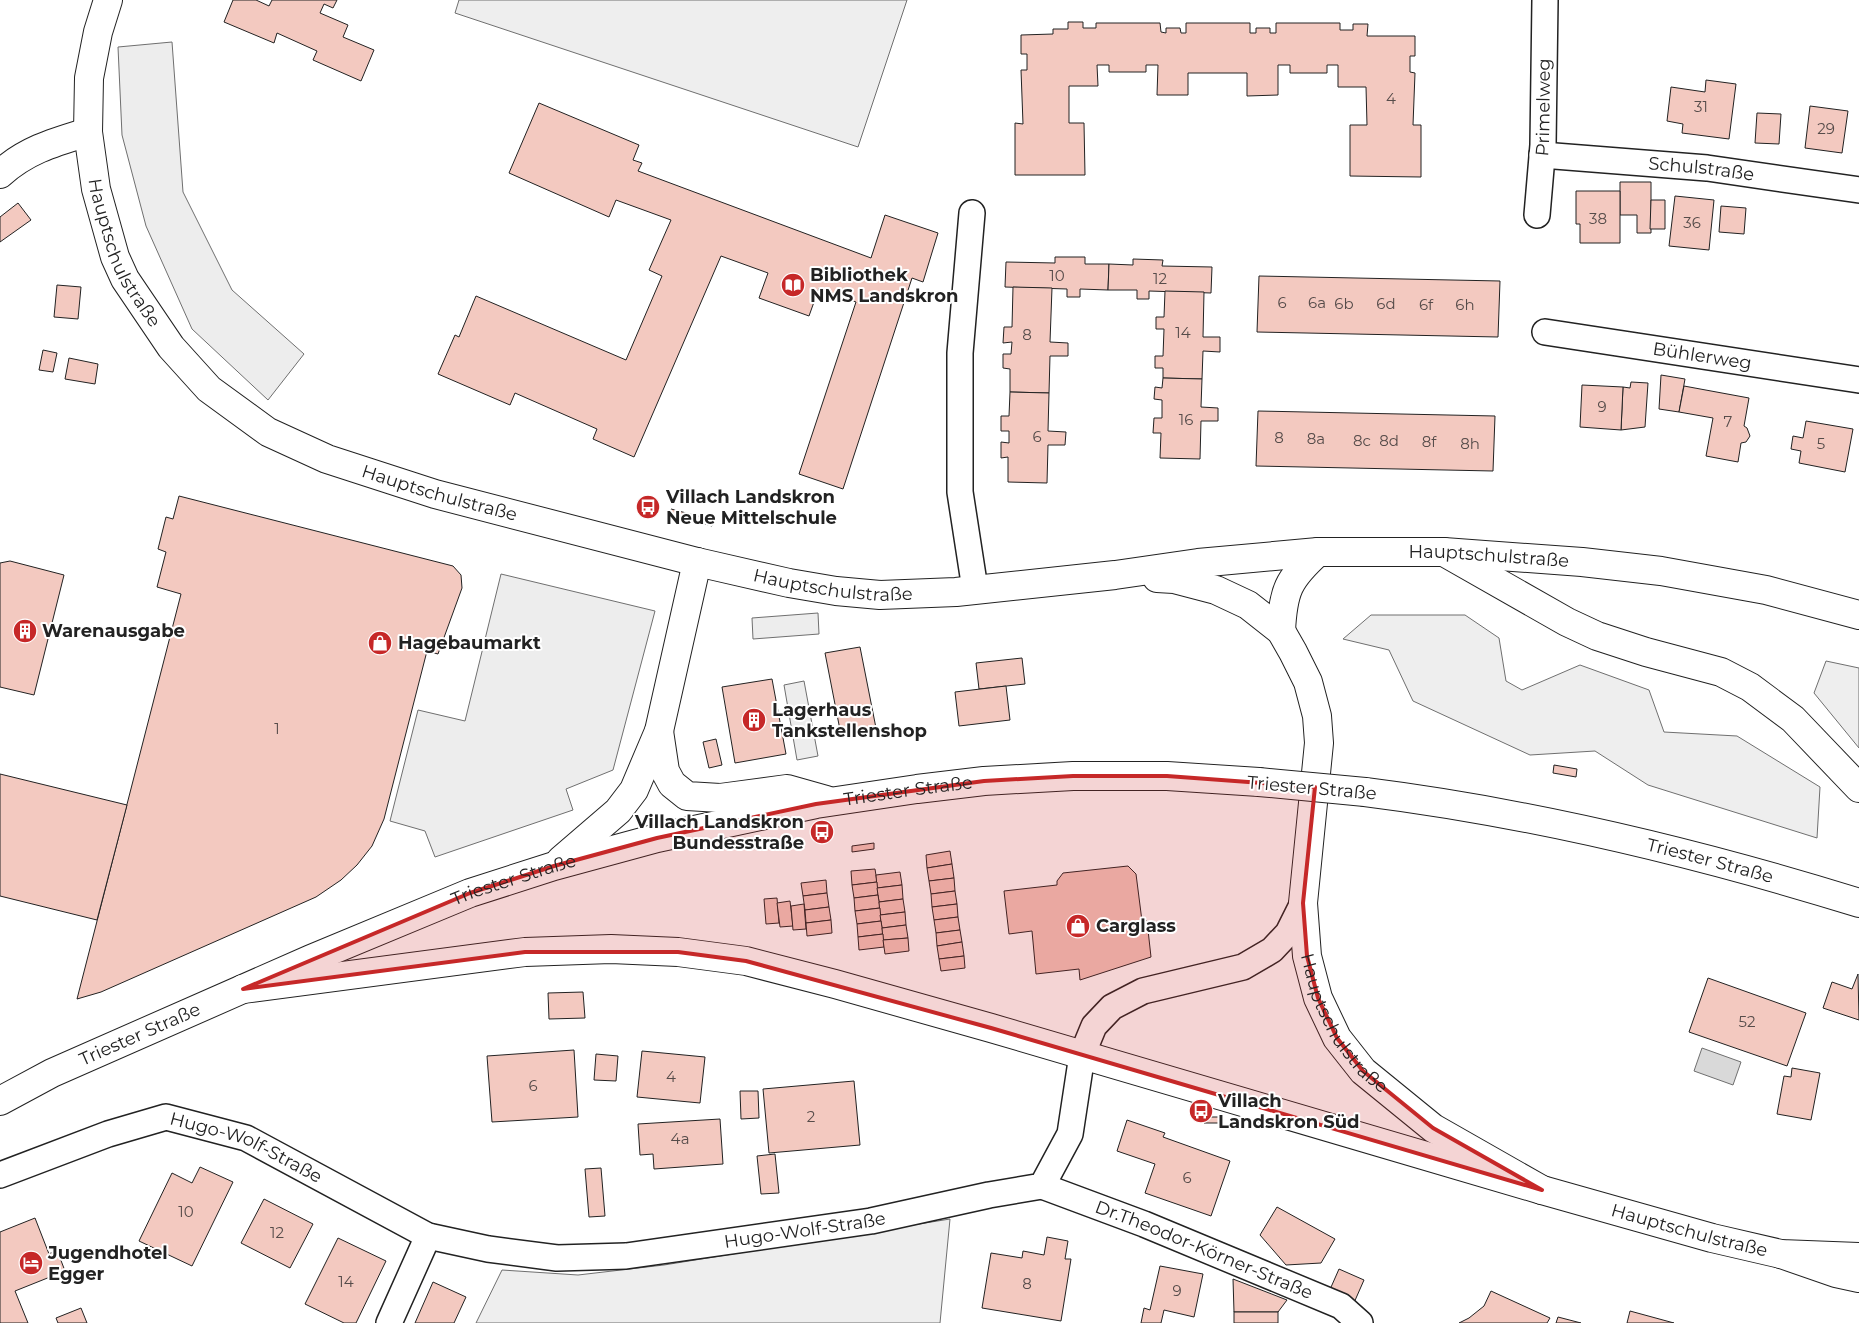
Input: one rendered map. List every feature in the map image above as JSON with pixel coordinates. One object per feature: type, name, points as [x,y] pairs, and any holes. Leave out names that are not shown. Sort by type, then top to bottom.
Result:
[{"type":"main road","name":"Hauptschulstraße","points":[[108,0],[98,32],[89,78],[88,132],[96,188],[115,258],[134,295],[171,347],[209,390],[268,432],[326,459],[435,494],[697,562],[789,583],[844,592],[880,595],[956,592],[1115,575],[1198,563],[1318,552],[1444,552],[1582,562],[1660,571],[1766,590],[1859,615]]},
{"type":"main road","points":[[0,174],[9,166],[46,145],[88,132]]},
{"type":"main road","points":[[1280,631],[1282,605],[1287,588],[1299,570],[1318,552]]},
{"type":"main road","points":[[1444,552],[1567,622],[1597,636],[1646,652],[1721,672],[1750,687],[1793,719],[1859,788]]},
{"type":"main road","points":[[554,866],[618,811],[634,790],[659,731],[697,562]]},
{"type":"main road","name":"Hauptschulstraße","points":[[1115,575],[1174,579],[1216,590],[1248,605],[1280,631],[1294,652],[1308,682],[1317,716],[1320,743],[1303,903],[1307,956],[1318,998],[1337,1038],[1363,1071],[1433,1128],[1542,1190],[1712,1238],[1781,1254],[1859,1257]]},
{"type":"main road","points":[[659,731],[665,772],[672,784],[687,796],[720,798],[787,789],[832,802]]},
{"type":"main road","name":"Triester Straße","points":[[0,1101],[52,1072],[470,893],[554,866],[657,838],[832,802],[984,781],[1073,776],[1167,776],[1259,782],[1423,799],[1545,820],[1798,884],[1859,903]]},
{"type":"main road","points":[[243,989],[525,952],[611,949],[678,952],[746,961],[826,981],[1542,1190]]},
{"type":"main road","points":[[1781,1254],[1836,1273],[1859,1278]]},
{"type":"street","name":"Primelweg","points":[[1537,214],[1542,155],[1545,0]]},
{"type":"street","name":"Schulstraße","points":[[1542,155],[1707,168],[1859,190]]},
{"type":"street","points":[[972,213],[960,353],[960,492],[975,589]]},
{"type":"street","name":"Bühlerweg","points":[[1545,332],[1859,380]]},
{"type":"street","points":[[1042,1186],[1070,1134],[1082,1055],[1094,1026],[1112,1006],[1143,991],[1242,966],[1272,950],[1288,933],[1303,903]]},
{"type":"street","name":"Hugo-Wolf-Straße","points":[[0,1175],[108,1134],[166,1117],[246,1138],[428,1236],[488,1249],[557,1258],[626,1256],[871,1221],[989,1195],[1042,1186]]},
{"type":"street","name":"Dr.Theodor-Körner-Straße","points":[[1042,1186],[1144,1224],[1341,1306],[1360,1323]]},
{"type":"street","points":[[389,1323],[428,1236]]},
{"type":"highlighted area","points":[[1073,776],[1167,776],[1315,787],[1303,903],[1307,956],[1318,998],[1337,1038],[1363,1071],[1433,1128],[1542,1190],[991,1028],[746,961],[678,952],[525,952],[243,989],[470,893],[554,866],[657,838],[816,804],[984,781]]},
{"type":"shaded area","points":[[459,0],[907,0],[858,147],[455,13]]},
{"type":"shaded area","points":[[172,42],[183,192],[232,290],[304,354],[268,400],[192,329],[146,226],[122,135],[118,47]]},
{"type":"shaded area","points":[[501,574],[655,611],[613,770],[566,789],[573,810],[435,857],[425,831],[390,821],[418,710],[465,721]]},
{"type":"shaded area","points":[[818,613],[819,634],[753,639],[752,618]]},
{"type":"shaded area","points":[[1371,615],[1465,615],[1499,638],[1506,681],[1522,690],[1580,665],[1649,690],[1664,732],[1737,736],[1820,787],[1817,838],[1648,785],[1595,751],[1530,755],[1413,701],[1389,650],[1343,639]]},
{"type":"shaded area","points":[[1826,661],[1859,668],[1859,748],[1814,693]]},
{"type":"shaded area","points":[[804,681],[818,756],[797,760],[784,685]]},
{"type":"shaded area","points":[[1702,1048],[1741,1062],[1733,1085],[1694,1071]]},
{"type":"shaded area","points":[[950,1219],[940,1323],[476,1323],[502,1270],[578,1275],[664,1265]]},
{"type":"building","points":[[233,0],[256,0],[269,6],[272,0],[337,0],[333,8],[324,4],[320,13],[348,25],[343,37],[374,50],[361,81],[313,60],[317,51],[277,33],[274,43],[224,22]]},
{"type":"building","points":[[1068,22],[1083,22],[1083,28],[1096,28],[1096,23],[1160,23],[1161,32],[1166,33],[1166,28],[1180,28],[1181,33],[1186,33],[1186,23],[1250,23],[1250,33],[1256,33],[1256,28],[1270,28],[1270,33],[1276,33],[1276,23],[1340,23],[1340,30],[1353,30],[1353,24],[1368,24],[1367,36],[1415,36],[1415,56],[1410,56],[1410,72],[1415,73],[1413,125],[1421,125],[1421,177],[1350,176],[1350,125],[1367,125],[1366,87],[1338,87],[1338,65],[1327,65],[1327,73],[1290,73],[1290,65],[1278,65],[1278,95],[1247,96],[1247,73],[1188,73],[1188,95],[1157,95],[1158,65],[1146,65],[1146,72],[1109,72],[1109,65],[1097,65],[1098,86],[1069,86],[1069,123],[1084,123],[1085,175],[1015,175],[1015,123],[1023,124],[1021,70],[1027,70],[1027,54],[1021,54],[1021,35],[1053,34],[1053,29],[1068,29]]},
{"type":"building","points":[[1706,80],[1736,84],[1729,139],[1682,133],[1683,124],[1667,121],[1671,87],[1705,92]]},
{"type":"building","points":[[539,103],[639,145],[633,160],[642,163],[638,171],[871,258],[885,215],[938,233],[923,282],[912,278],[843,489],[799,474],[856,302],[819,288],[809,316],[759,298],[768,273],[721,256],[634,457],[593,439],[597,429],[515,393],[510,405],[438,374],[455,335],[459,337],[476,296],[626,360],[662,276],[649,270],[671,220],[616,200],[609,217],[509,173]]},
{"type":"building","points":[[1810,106],[1848,111],[1842,153],[1805,148]]},
{"type":"building","points":[[1757,113],[1781,114],[1779,144],[1755,143]]},
{"type":"building","points":[[1620,182],[1651,182],[1651,233],[1637,233],[1637,215],[1620,215]]},
{"type":"building","points":[[1576,191],[1620,191],[1620,243],[1580,243],[1580,224],[1576,224]]},
{"type":"building","points":[[1675,196],[1714,200],[1709,250],[1669,246]]},
{"type":"building","points":[[1651,200],[1665,200],[1665,229],[1650,229]]},
{"type":"building","points":[[18,203],[31,220],[0,242],[0,217]]},
{"type":"building","points":[[1721,206],[1746,208],[1744,234],[1719,232]]},
{"type":"building","points":[[1055,257],[1085,257],[1085,264],[1109,264],[1108,290],[1080,289],[1080,297],[1067,297],[1067,289],[1005,287],[1006,262],[1055,263]]},
{"type":"building","points":[[1133,259],[1163,260],[1162,266],[1212,267],[1211,293],[1149,291],[1149,299],[1137,299],[1137,290],[1108,290],[1109,264],[1133,265]]},
{"type":"building","points":[[1259,276],[1500,281],[1498,337],[1257,332]]},
{"type":"building","points":[[57,285],[81,287],[78,319],[54,317]]},
{"type":"building","points":[[1013,287],[1052,288],[1050,342],[1068,343],[1068,356],[1050,356],[1049,393],[1010,392],[1010,369],[1003,368],[1003,354],[1011,354],[1012,342],[1003,343],[1004,327],[1012,327]]},
{"type":"building","points":[[1165,291],[1204,292],[1203,337],[1220,337],[1220,352],[1203,351],[1202,379],[1163,378],[1163,368],[1155,368],[1155,356],[1163,356],[1164,329],[1156,329],[1156,317],[1164,317]]},
{"type":"building","points":[[43,350],[57,353],[53,372],[39,370]]},
{"type":"building","points":[[69,358],[98,364],[95,384],[65,379]]},
{"type":"building","points":[[1661,375],[1685,379],[1679,412],[1659,409]]},
{"type":"building","points":[[1163,378],[1202,379],[1201,407],[1218,408],[1218,421],[1201,421],[1200,459],[1160,458],[1161,433],[1153,433],[1154,418],[1162,418],[1162,400],[1154,399],[1155,387],[1162,388]]},
{"type":"building","points":[[1631,382],[1648,383],[1645,427],[1621,430],[1623,387],[1630,388]]},
{"type":"building","points":[[1582,385],[1623,387],[1621,430],[1580,427]]},
{"type":"building","points":[[1684,386],[1749,398],[1744,426],[1747,428],[1750,436],[1746,442],[1741,443],[1738,462],[1706,456],[1713,418],[1679,412]]},
{"type":"building","points":[[1010,392],[1049,393],[1048,431],[1066,432],[1065,445],[1048,445],[1047,483],[1008,482],[1008,457],[1001,458],[1001,442],[1009,443],[1009,431],[1001,431],[1001,416],[1009,416]]},
{"type":"building","points":[[1258,411],[1495,416],[1493,471],[1256,466]]},
{"type":"building","points":[[1806,421],[1853,429],[1845,472],[1799,463],[1801,451],[1791,449],[1793,436],[1803,438]]},
{"type":"building","points":[[179,496],[453,566],[461,575],[462,588],[438,654],[427,651],[384,819],[372,846],[357,865],[341,880],[316,897],[101,992],[77,999],[181,594],[157,587],[166,552],[158,549],[166,517],[173,519]]},
{"type":"building","points":[[671,509],[713,520],[712,526],[669,514]]},
{"type":"building","name":"Warenausgabe","points":[[10,561],[64,575],[34,695],[0,687],[0,563]]},
{"type":"building","points":[[860,647],[876,728],[841,735],[825,653]]},
{"type":"building","points":[[1022,658],[1025,684],[979,689],[976,663]]},
{"type":"building","name":"Lagerhaus Tankstellenshop","points":[[772,679],[786,754],[735,763],[722,687]]},
{"type":"building","points":[[1006,686],[1010,720],[959,726],[955,692]]},
{"type":"building","points":[[716,739],[722,765],[709,768],[703,742]]},
{"type":"building","points":[[1554,765],[1577,769],[1576,777],[1553,773]]},
{"type":"building","points":[[0,774],[127,805],[97,920],[0,896]]},
{"type":"building","points":[[874,843],[874,849],[852,852],[852,846]]},
{"type":"building","points":[[950,851],[952,864],[927,868],[926,855]]},
{"type":"building","points":[[952,864],[954,878],[929,881],[927,868]]},
{"type":"building","name":"Carglass","points":[[1128,866],[1136,874],[1142,921],[1147,921],[1151,957],[1080,980],[1079,969],[1036,974],[1032,931],[1009,934],[1004,891],[1057,885],[1057,881],[1063,873]]},
{"type":"building","points":[[875,869],[877,882],[852,885],[851,871]]},
{"type":"building","points":[[900,872],[902,885],[877,888],[876,875]]},
{"type":"building","points":[[954,878],[955,891],[931,894],[929,881]]},
{"type":"building","points":[[826,880],[827,893],[803,896],[801,883]]},
{"type":"building","points":[[877,882],[878,895],[854,898],[852,885]]},
{"type":"building","points":[[902,885],[903,899],[879,902],[877,888]]},
{"type":"building","points":[[955,891],[957,904],[932,907],[931,894]]},
{"type":"building","points":[[827,893],[829,907],[805,910],[803,896]]},
{"type":"building","points":[[878,895],[880,908],[855,911],[854,898]]},
{"type":"building","points":[[777,898],[779,923],[766,924],[764,899]]},
{"type":"building","points":[[903,899],[905,912],[880,915],[879,902]]},
{"type":"building","points":[[790,901],[793,926],[780,927],[777,903]]},
{"type":"building","points":[[804,904],[806,929],[793,930],[791,906]]},
{"type":"building","points":[[957,904],[958,917],[934,920],[932,907]]},
{"type":"building","points":[[829,907],[831,920],[806,923],[805,910]]},
{"type":"building","points":[[880,908],[881,921],[857,924],[855,911]]},
{"type":"building","points":[[905,912],[906,925],[882,928],[880,915]]},
{"type":"building","points":[[958,917],[960,930],[936,933],[934,920]]},
{"type":"building","points":[[831,920],[832,933],[807,936],[806,923]]},
{"type":"building","points":[[881,921],[883,934],[858,937],[857,924]]},
{"type":"building","points":[[906,925],[908,938],[883,940],[882,928]]},
{"type":"building","points":[[960,930],[962,942],[937,946],[936,933]]},
{"type":"building","points":[[883,934],[884,947],[859,950],[858,937]]},
{"type":"building","points":[[908,938],[909,951],[885,954],[883,940]]},
{"type":"building","points":[[962,942],[964,956],[939,959],[937,946]]},
{"type":"building","points":[[964,956],[965,968],[941,971],[939,959]]},
{"type":"building","points":[[1858,974],[1859,1020],[1823,1008],[1832,982],[1852,989]]},
{"type":"building","points":[[1708,978],[1806,1013],[1787,1066],[1689,1032]]},
{"type":"building","points":[[583,992],[585,1018],[549,1019],[548,993]]},
{"type":"building","points":[[574,1050],[578,1117],[492,1122],[487,1056]]},
{"type":"building","points":[[642,1051],[705,1057],[700,1103],[637,1097]]},
{"type":"building","points":[[596,1054],[618,1056],[616,1081],[594,1080]]},
{"type":"building","points":[[1792,1068],[1820,1073],[1811,1120],[1777,1114],[1784,1076],[1791,1077]]},
{"type":"building","points":[[854,1081],[860,1145],[769,1153],[763,1089]]},
{"type":"building","points":[[740,1091],[758,1091],[759,1118],[741,1119]]},
{"type":"building","points":[[1205,1117],[1222,1117],[1222,1123],[1204,1123]]},
{"type":"building","points":[[720,1119],[723,1164],[654,1169],[653,1154],[640,1155],[638,1124]]},
{"type":"building","points":[[1127,1120],[1165,1133],[1163,1137],[1230,1161],[1211,1216],[1145,1193],[1155,1164],[1117,1151]]},
{"type":"building","points":[[775,1154],[779,1193],[761,1194],[757,1156]]},
{"type":"building","points":[[200,1167],[233,1182],[192,1266],[139,1241],[172,1173],[192,1183]]},
{"type":"building","points":[[601,1168],[605,1216],[589,1217],[585,1169]]},
{"type":"building","points":[[264,1199],[313,1224],[290,1268],[241,1243]]},
{"type":"building","points":[[1277,1207],[1335,1239],[1321,1263],[1286,1265],[1260,1235]]},
{"type":"building","name":"Jugendhotel Egger","points":[[35,1218],[49,1254],[57,1250],[65,1271],[15,1291],[28,1323],[0,1323],[0,1232]]},
{"type":"building","points":[[1047,1237],[1068,1241],[1065,1259],[1071,1259],[1061,1321],[982,1308],[991,1253],[1022,1258],[1023,1251],[1044,1255]]},
{"type":"building","points":[[338,1238],[386,1261],[356,1323],[344,1323],[305,1304]]},
{"type":"building","points":[[1160,1266],[1203,1274],[1194,1317],[1164,1310],[1161,1323],[1141,1323],[1144,1308],[1150,1310]]},
{"type":"building","points":[[1339,1269],[1364,1280],[1353,1305],[1328,1294]]},
{"type":"building","points":[[1233,1279],[1287,1300],[1278,1312],[1234,1312]]},
{"type":"building","points":[[433,1282],[466,1297],[454,1323],[415,1323]]},
{"type":"building","points":[[1491,1291],[1550,1318],[1547,1323],[1459,1323],[1484,1306]]},
{"type":"building","points":[[81,1308],[87,1323],[58,1323],[56,1318]]},
{"type":"building","points":[[1630,1311],[1674,1323],[1627,1323]]},
{"type":"building","points":[[1234,1312],[1278,1312],[1278,1323],[1234,1323]]},
{"type":"building","points":[[1558,1317],[1581,1323],[1556,1323]]},
{"type":"place","name":"Bibliothek NMS Landskron","points":[[793,285]]},
{"type":"place","name":"Villach Landskron Neue Mittelschule","points":[[648,507]]},
{"type":"place","name":"Warenausgabe","points":[[25,631]]},
{"type":"place","name":"Hagebaumarkt","points":[[380,643]]},
{"type":"place","name":"Lagerhaus Tankstellenshop","points":[[754,720]]},
{"type":"place","name":"Villach Landskron Bundesstraße","points":[[822,832]]},
{"type":"place","name":"Carglass","points":[[1078,926]]},
{"type":"place","name":"Villach Landskron Süd","points":[[1201,1111]]},
{"type":"place","name":"Jugendhotel Egger","points":[[31,1263]]}]
